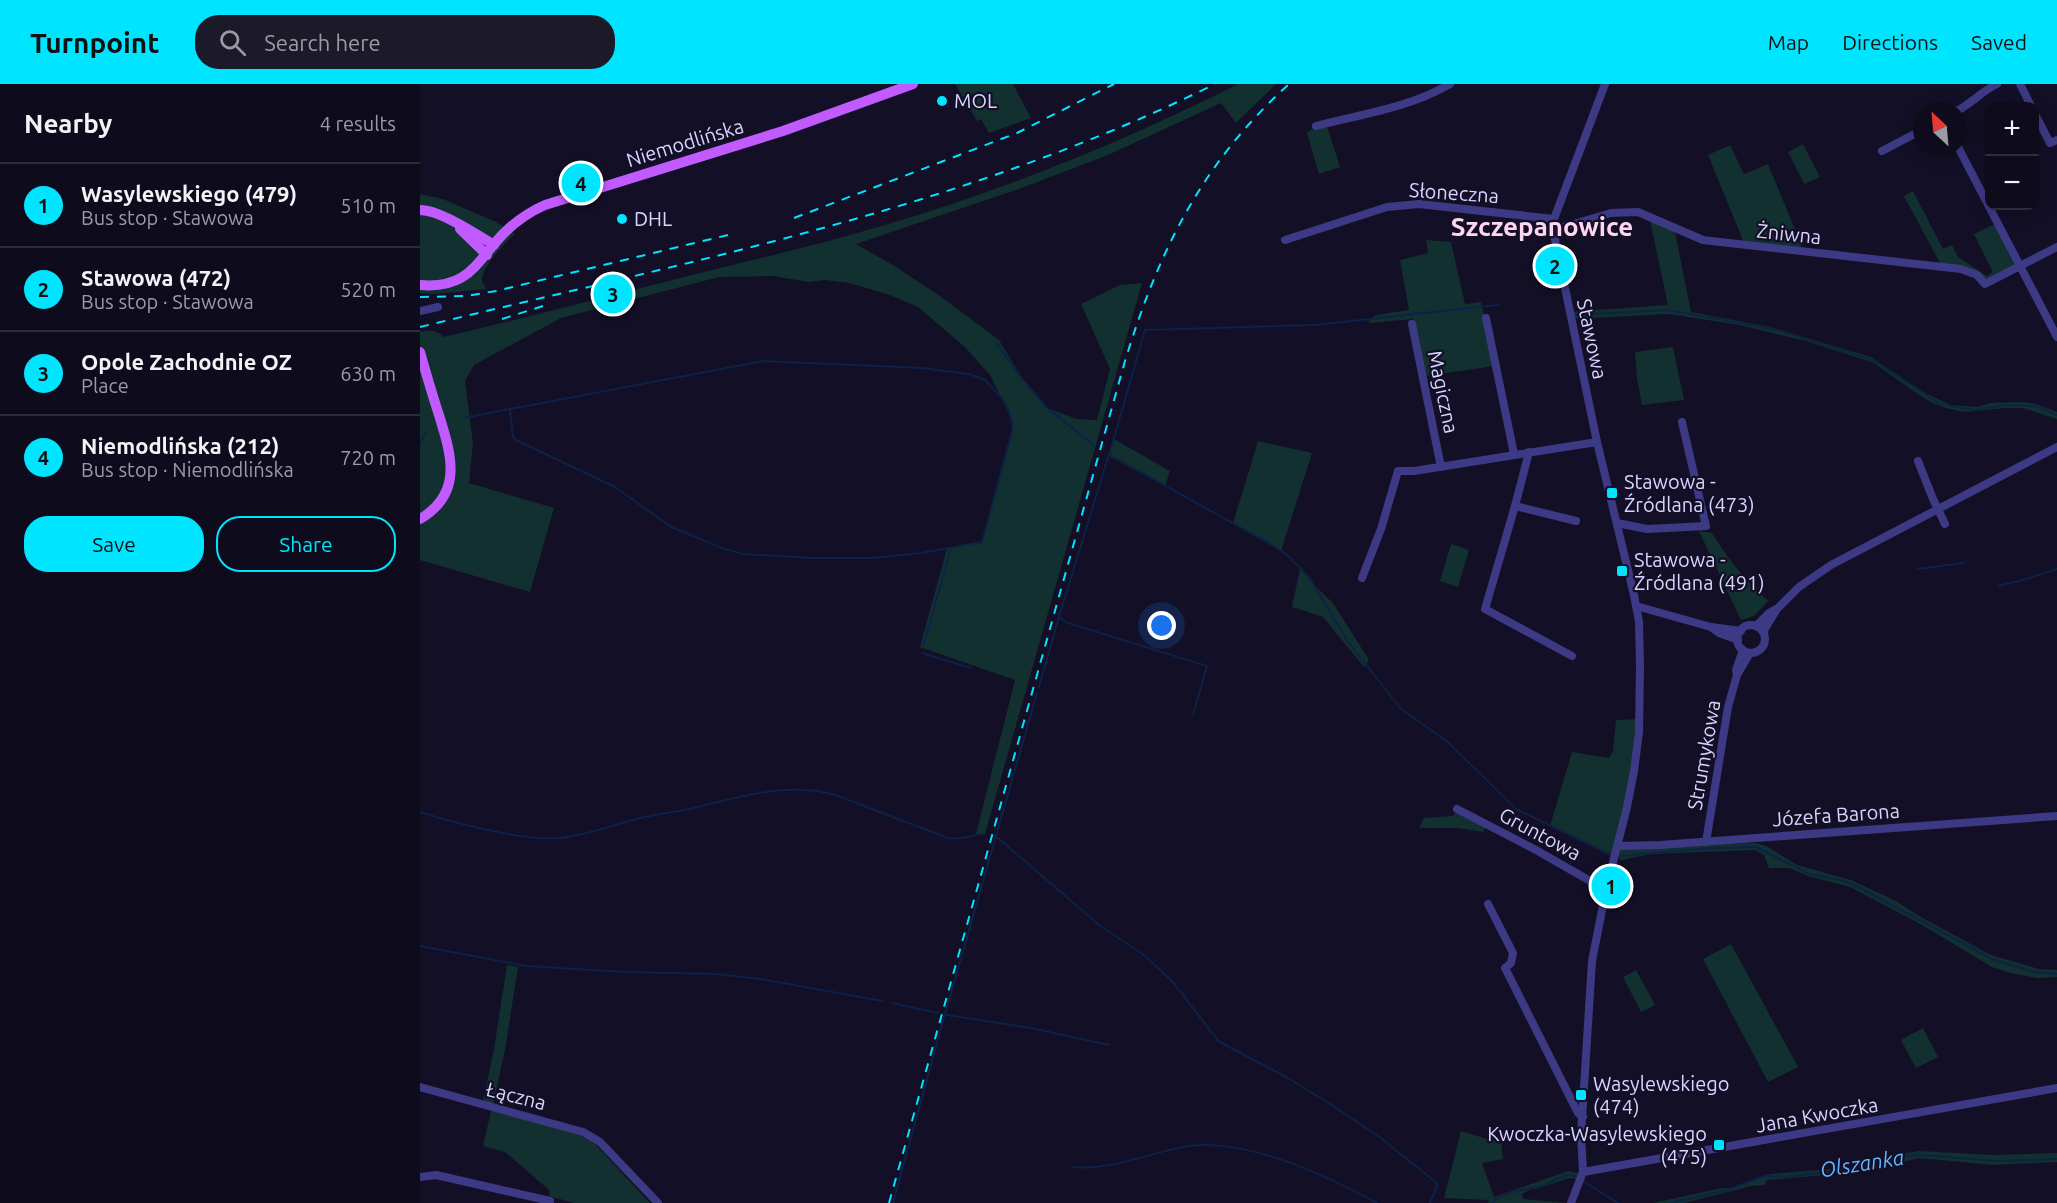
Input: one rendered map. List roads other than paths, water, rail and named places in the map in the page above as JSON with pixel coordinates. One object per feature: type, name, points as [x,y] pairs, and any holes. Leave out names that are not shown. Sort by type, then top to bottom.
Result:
[{"type":"main road","name":"Niemodlińska","points":[[420,285],[436,285],[457,280],[472,271],[506,232],[526,216],[550,203],[783,131],[913,84]]},
{"type":"main road","points":[[420,210],[435,212],[494,245]]},
{"type":"main road","points":[[453,223],[487,255]]},
{"type":"main road","points":[[481,237],[506,232]]},
{"type":"main road","points":[[420,352],[448,447],[452,469],[444,495],[433,509],[420,519]]},
{"type":"street","points":[[1316,126],[1421,99],[1450,84]]},
{"type":"street","name":"Stawowa","points":[[1571,1203],[1581,1177],[1581,1135],[1592,961],[1634,771],[1639,732],[1639,622],[1597,442],[1553,230],[1554,219],[1605,84]]},
{"type":"street","points":[[1967,105],[1985,90],[1997,84]]},
{"type":"street","points":[[2020,84],[2029,102]]},
{"type":"street","points":[[2039,122],[2050,143],[2057,140]]},
{"type":"street","points":[[1882,151],[1913,135]]},
{"type":"street","points":[[1963,156],[2057,337]]},
{"type":"street","name":"Słoneczna","points":[[1285,240],[1388,207],[1419,204],[1554,219]]},
{"type":"street","name":"Żniwna","points":[[1553,230],[1611,213],[1638,212],[1703,240],[1960,269],[1977,275],[1985,284],[2019,266]]},
{"type":"street","points":[[2019,266],[2057,247]]},
{"type":"street","points":[[420,311],[438,307]]},
{"type":"street","points":[[1485,318],[1514,454]]},
{"type":"street","name":"Magiczna","points":[[1412,324],[1441,467]]},
{"type":"street","points":[[1617,523],[1647,529],[1706,526],[1682,422]]},
{"type":"street","points":[[1362,578],[1381,530],[1398,471],[1441,467],[1597,442]]},
{"type":"street","points":[[1760,629],[1769,613],[1778,608],[1799,587],[1831,565],[2057,447]]},
{"type":"street","points":[[1529,452],[1485,609],[1572,656]]},
{"type":"street","points":[[1918,460],[1945,524]]},
{"type":"street","points":[[1515,506],[1576,521]]},
{"type":"street","points":[[1636,606],[1739,635],[1747,652],[1762,648],[1765,640],[1760,629]]},
{"type":"street","points":[[1739,635],[1749,626],[1760,629]]},
{"type":"street","name":"Strumykowa","points":[[1706,842],[1728,707],[1737,675],[1736,670],[1747,652]]},
{"type":"street","name":"Gruntowa","points":[[1457,809],[1606,890]]},
{"type":"street","name":"Józefa Barona","points":[[1618,846],[1706,842],[2057,816]]},
{"type":"street","points":[[1488,904],[1513,953],[1512,963],[1505,968],[1578,1113],[1583,1117]]},
{"type":"street","name":"Łączna","points":[[420,1087],[584,1132],[600,1142],[658,1203]]},
{"type":"street","name":"Jana Kwoczka","points":[[1581,1177],[2057,1088]]},
{"type":"street","points":[[420,1177],[436,1175],[550,1201]]},
{"type":"waterway","points":[[1498,305],[1314,325],[1145,330],[1110,452],[1112,456],[1286,554],[1309,577],[1349,643],[1401,709],[1448,742],[1516,809],[1611,855]]},
{"type":"waterway","points":[[1574,315],[1668,310],[1778,330],[1875,361],[1940,404],[1974,410],[2006,405],[2036,406],[2057,415]]},
{"type":"waterway","points":[[997,344],[1047,408],[1094,445]]},
{"type":"waterway","points":[[463,418],[763,361],[922,368],[969,374],[985,380],[1003,399],[1013,428],[983,539]]},
{"type":"waterway","points":[[510,410],[513,437],[516,440],[615,487],[671,527],[743,554],[812,558],[872,558],[921,553],[982,542]]},
{"type":"waterway","points":[[420,443],[425,433]]},
{"type":"waterway","points":[[1109,454],[1059,617],[1068,623],[1207,666],[1193,715]]},
{"type":"waterway","points":[[924,644],[951,548]]},
{"type":"waterway","points":[[1918,569],[1964,563]]},
{"type":"waterway","points":[[1998,586],[2057,569]]},
{"type":"waterway","points":[[1039,687],[1059,617]]},
{"type":"waterway","points":[[922,653],[971,668]]},
{"type":"waterway","points":[[893,1203],[1037,693]]},
{"type":"waterway","points":[[420,812],[509,834],[559,838],[763,792],[801,790],[838,796],[948,838],[958,839],[985,834]]},
{"type":"waterway","points":[[997,837],[1099,925],[1144,955],[1174,983],[1218,1041],[1288,1078],[1338,1109],[1382,1139],[1438,1184],[1430,1203]]},
{"type":"waterway","points":[[1617,856],[1712,848],[1756,847],[1809,874],[1841,880],[1856,886],[1994,960],[2034,972],[2057,974]]},
{"type":"waterway","points":[[420,946],[526,966],[625,972],[716,974],[761,979],[882,1001]]},
{"type":"waterway","points":[[892,1003],[938,1013]]},
{"type":"waterway","points":[[947,1015],[1031,1028],[1109,1045]]},
{"type":"waterway","points":[[1072,1167],[1116,1164],[1189,1146],[1212,1145],[1261,1153],[1286,1161],[1377,1203]]},
{"type":"waterway","name":"Olszanka","points":[[1671,1203],[1724,1191],[1765,1176],[1787,1177],[1857,1168],[1900,1157],[1921,1155],[1996,1161],[2057,1159]]},
{"type":"waterway","name":"Olszanka","points":[[1492,1203],[1504,1195],[1547,1184],[1566,1176],[1572,1175],[1578,1178]]},
{"type":"waterway","name":"Olszanka","points":[[1583,1181],[1618,1203]]},
{"type":"railway","points":[[794,218],[1017,133],[1114,84]]},
{"type":"railway","points":[[420,327],[724,254],[824,228],[924,198],[1022,165],[1119,128],[1215,84]]},
{"type":"railway","points":[[889,1203],[1138,320],[1169,245],[1208,177],[1231,145],[1289,84]]},
{"type":"railway","points":[[420,297],[466,296],[496,291],[732,234]]},
{"type":"railway","points":[[502,319],[546,305]]},
{"type":"place","name":"MOL","points":[[942,101]]},
{"type":"place","name":"Niemodlińska (212)","points":[[581,183]]},
{"type":"place","name":"DHL","points":[[622,219]]},
{"type":"place","name":"Stawowa (472)","points":[[1555,266]]},
{"type":"place","name":"Opole Zachodnie OZ","points":[[613,294]]},
{"type":"place","name":"Stawowa - Źródlana (473)","points":[[1612,493]]},
{"type":"place","name":"Stawowa - Źródlana (491)","points":[[1622,571]]},
{"type":"place","name":"Wasylewskiego (479)","points":[[1611,886]]},
{"type":"place","name":"Wasylewskiego (474)","points":[[1581,1095]]},
{"type":"place","name":"Kwoczka-Wasylewskiego (475)","points":[[1719,1145]]},
{"type":"district","name":"Szczepanowice","points":[[1542,227]]}]
